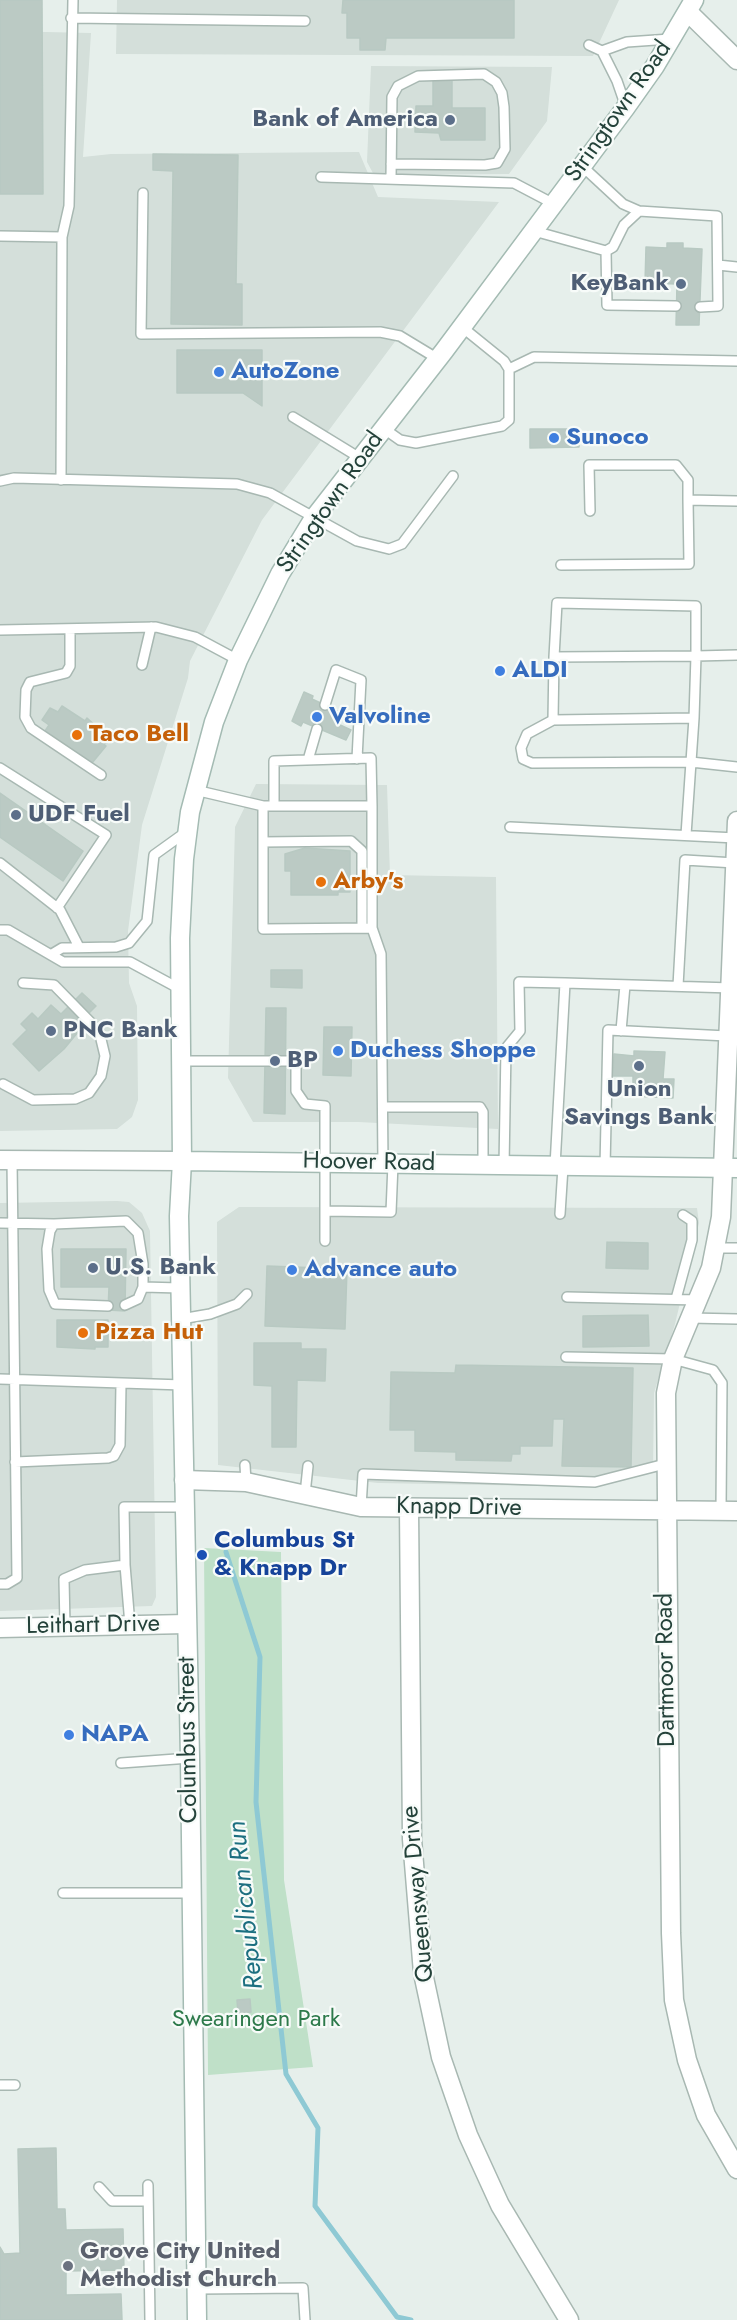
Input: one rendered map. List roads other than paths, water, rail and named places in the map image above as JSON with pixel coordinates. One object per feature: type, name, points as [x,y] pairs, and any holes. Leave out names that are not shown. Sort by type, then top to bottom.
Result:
[{"type":"street","name":"Stringtown Road","points":[[182,1161],[180,938],[187,832],[195,790],[214,722],[238,660],[280,574],[314,518],[462,327],[626,107],[691,6]]},
{"type":"street","points":[[691,6],[737,60]]},
{"type":"street","name":"Dartmoor Road","points":[[736,830],[733,988],[727,1036],[730,1168],[711,1268],[673,1359],[666,1393],[665,1510],[674,2000],[687,2060],[706,2115],[737,2169]]},
{"type":"street","name":"Hoover Road","points":[[6,1160],[730,1168]]},
{"type":"street","name":"Columbus Street","points":[[182,1161],[180,1288],[190,1758],[197,2320]]},
{"type":"street","name":"Knapp Drive","points":[[184,1480],[245,1473],[305,1494],[361,1507],[729,1511]]},
{"type":"street","name":"Queensway Drive","points":[[409,1509],[412,1839],[423,1973],[441,2057],[468,2135],[501,2205],[569,2320]]},
{"type":"street","name":"Leithart Drive","points":[[0,1628],[186,1624]]},
{"type":"lane","points":[[61,480],[62,237],[69,206],[73,0]]},
{"type":"lane","points":[[71,18],[305,21]]},
{"type":"lane","points":[[602,51],[627,42],[671,39]]},
{"type":"lane","points":[[589,45],[602,51],[617,81],[626,107]]},
{"type":"lane","points":[[391,178],[392,97],[404,81],[418,76],[484,74],[496,82],[504,100],[505,149],[501,160],[485,165],[392,164]]},
{"type":"lane","points":[[582,166],[623,204],[639,212],[717,216],[718,306],[700,307]]},
{"type":"lane","points":[[321,177],[514,183],[554,204]]},
{"type":"lane","points":[[143,193],[141,334],[380,332],[400,336],[438,358]]},
{"type":"lane","points":[[534,231],[574,240],[606,251],[613,247],[624,225],[639,212]]},
{"type":"lane","points":[[0,237],[62,237]]},
{"type":"lane","points":[[606,251],[607,305],[676,306]]},
{"type":"lane","points":[[718,265],[737,267]]},
{"type":"lane","points":[[383,428],[400,440],[416,443],[502,426],[509,420],[509,369],[504,361],[462,327]]},
{"type":"lane","points":[[509,369],[534,357],[737,361]]},
{"type":"lane","points":[[293,417],[360,458]]},
{"type":"lane","points":[[561,565],[688,564],[688,480],[676,465],[589,465],[590,511]]},
{"type":"lane","points":[[0,481],[14,478],[237,484],[270,492],[357,541],[389,549],[402,544],[453,476]]},
{"type":"lane","points":[[688,500],[737,501]]},
{"type":"lane","points":[[553,720],[557,603],[696,606],[694,718],[686,835]]},
{"type":"lane","points":[[142,665],[151,627]]},
{"type":"lane","points":[[0,630],[151,627],[195,637],[238,660]]},
{"type":"lane","points":[[70,629],[70,666],[66,673],[30,682],[26,690],[25,717],[31,728],[101,775]]},
{"type":"lane","points":[[554,657],[737,655]]},
{"type":"lane","points":[[325,705],[336,670],[361,680],[357,759]]},
{"type":"lane","points":[[694,718],[553,720],[527,734],[521,748],[523,759],[532,763],[691,762],[737,766]]},
{"type":"lane","points":[[308,760],[317,729]]},
{"type":"lane","points":[[274,806],[274,761],[371,758],[372,806],[367,928]]},
{"type":"lane","points":[[0,768],[106,835],[57,908]]},
{"type":"lane","points":[[195,790],[263,806],[372,806]]},
{"type":"lane","points":[[263,806],[263,928],[367,928]]},
{"type":"lane","points":[[510,827],[686,835],[736,830]]},
{"type":"lane","points":[[52,954],[62,948],[116,946],[129,943],[147,921],[154,855],[187,832]]},
{"type":"lane","points":[[263,842],[351,841],[362,851],[367,928],[381,954],[383,1107],[391,1212],[326,1211]]},
{"type":"lane","points":[[678,986],[685,860],[735,863]]},
{"type":"lane","points":[[0,863],[57,908],[79,947]]},
{"type":"lane","points":[[0,930],[8,930],[63,962],[130,962],[180,989]]},
{"type":"lane","points":[[3,1084],[33,1100],[75,1099],[89,1093],[101,1076],[105,1056],[99,1031],[54,985],[23,982]]},
{"type":"lane","points":[[504,1166],[506,1048],[520,1031],[519,982],[733,988]]},
{"type":"lane","points":[[560,1215],[559,1166],[565,983]]},
{"type":"lane","points":[[621,1031],[625,985]]},
{"type":"lane","points":[[605,1167],[608,1030],[727,1036]]},
{"type":"lane","points":[[181,1061],[296,1061],[296,1091],[305,1104],[325,1106],[327,1163],[325,1241]]},
{"type":"lane","points":[[383,1107],[480,1107],[483,1112],[483,1166]]},
{"type":"lane","points":[[0,1584],[7,1584],[17,1578],[13,1223],[6,1160]]},
{"type":"lane","points":[[676,1299],[692,1240],[692,1221],[683,1215]]},
{"type":"lane","points":[[0,1223],[54,1224],[126,1221],[138,1233],[143,1264],[143,1287],[138,1299],[125,1305]]},
{"type":"lane","points":[[54,1224],[50,1230],[47,1249],[50,1290],[55,1304],[108,1306]]},
{"type":"lane","points":[[715,1248],[737,1248]]},
{"type":"lane","points":[[143,1287],[180,1288]]},
{"type":"lane","points":[[181,1319],[210,1314],[237,1304],[248,1294]]},
{"type":"lane","points":[[567,1297],[699,1300]]},
{"type":"lane","points":[[690,1318],[737,1319]]},
{"type":"lane","points":[[566,1357],[673,1359],[713,1370],[722,1383],[729,1511]]},
{"type":"lane","points":[[0,1378],[183,1385]]},
{"type":"lane","points":[[15,1462],[114,1456],[120,1444],[121,1384]]},
{"type":"lane","points":[[361,1507],[363,1474],[595,1482],[665,1464]]},
{"type":"lane","points":[[305,1494],[308,1466]]},
{"type":"lane","points":[[130,1625],[125,1565],[124,1507],[184,1507]]},
{"type":"lane","points":[[65,1626],[64,1579],[85,1570],[125,1565]]},
{"type":"lane","points":[[121,1763],[190,1758]]},
{"type":"lane","points":[[63,1893],[192,1893]]},
{"type":"lane","points":[[0,2085],[15,2085]]},
{"type":"lane","points":[[148,2185],[150,2320]]},
{"type":"lane","points":[[99,2187],[112,2201],[148,2201]]},
{"type":"lane","points":[[197,2289],[303,2288],[305,2320]]},
{"type":"waterway","name":"Republican Run","points":[[226,1552],[260,1657],[256,1802],[286,2074],[318,2128],[315,2206],[397,2317],[411,2320]]},
{"type":"place","name":"Bank of America","points":[[450,120]]},
{"type":"place","name":"KeyBank","points":[[681,284]]},
{"type":"place","name":"AutoZone","points":[[219,372]]},
{"type":"place","name":"Sunoco","points":[[554,438]]},
{"type":"place","name":"ALDI","points":[[500,671]]},
{"type":"place","name":"Valvoline","points":[[317,717]]},
{"type":"place","name":"Taco Bell","points":[[77,735]]},
{"type":"place","name":"UDF Fuel","points":[[16,815]]},
{"type":"place","name":"Arby's","points":[[321,882]]},
{"type":"place","name":"PNC Bank","points":[[51,1031]]},
{"type":"place","name":"Duchess Shoppe","points":[[338,1051]]},
{"type":"place","name":"BP","points":[[275,1061]]},
{"type":"place","name":"Union Savings Bank","points":[[639,1066]]},
{"type":"place","name":"U.S. Bank","points":[[93,1268]]},
{"type":"place","name":"Advance auto","points":[[292,1270]]},
{"type":"place","name":"Pizza Hut","points":[[83,1333]]},
{"type":"place","name":"Columbus St & Knapp Dr","points":[[202,1555]]},
{"type":"place","name":"NAPA","points":[[69,1735]]},
{"type":"place","name":"Grove City United Methodist Church","points":[[68,2266]]},
{"type":"park label","name":"Swearingen Park","points":[[256,2020]]}]
